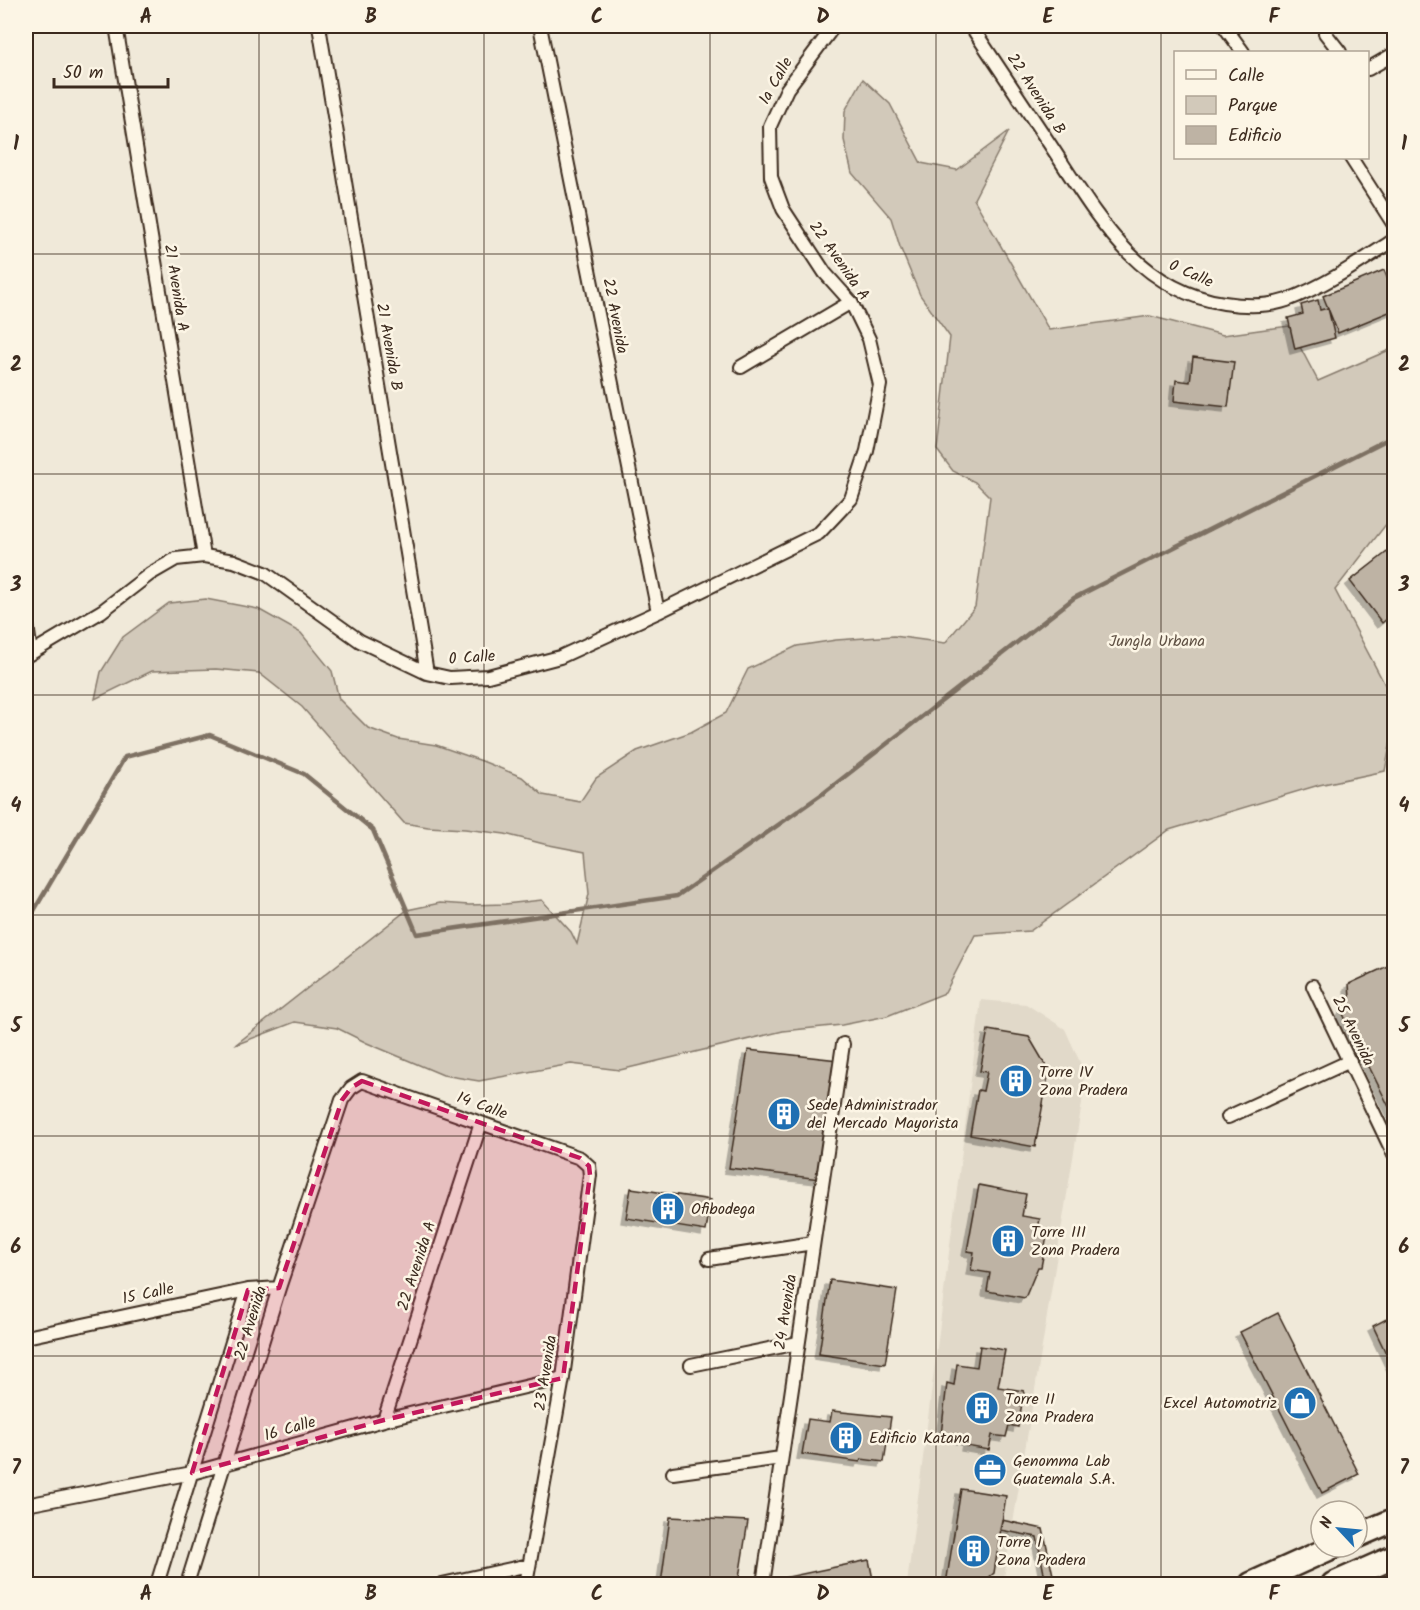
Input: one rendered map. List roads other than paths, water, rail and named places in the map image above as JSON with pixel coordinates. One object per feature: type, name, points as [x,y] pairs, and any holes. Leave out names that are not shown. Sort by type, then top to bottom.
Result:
[{"type":"highway","points":[[1369,1531],[1395,1520]]},
{"type":"highway","points":[[1334,1584],[1395,1557]]},
{"type":"highway","points":[[1251,1584],[1309,1558]]},
{"type":"street","name":"21 Avenida A","points":[[116,26],[204,556]]},
{"type":"street","name":"21 Avenida B","points":[[319,26],[428,673]]},
{"type":"street","name":"22 Avenida","points":[[540,26],[658,612]]},
{"type":"street","name":"1a Calle","points":[[770,126],[787,89],[834,26]]},
{"type":"street","name":"22 Avenida B","points":[[971,26],[1073,181]]},
{"type":"street","points":[[1224,26],[1242,51]]},
{"type":"street","points":[[1325,33],[1339,51]]},
{"type":"street","points":[[1369,68],[1395,54]]},
{"type":"street","name":"22 Avenida A","points":[[770,126],[771,177],[783,209],[825,273],[850,302],[870,339],[880,385],[867,451]]},
{"type":"street","points":[[1352,159],[1395,225]]},
{"type":"street","name":"0 Calle","points":[[1073,181],[1094,214],[1119,245],[1158,278],[1204,300],[1245,306],[1286,300],[1346,271],[1395,240]]},
{"type":"street","points":[[741,367],[850,302]]},
{"type":"street","name":"0 Calle","points":[[28,655],[102,611],[150,574],[176,559],[204,556],[234,561],[265,573],[360,641],[428,673],[450,678],[488,676],[523,668],[560,657],[819,533],[851,499],[867,451]]},
{"type":"street","points":[[26,618],[28,655]]},
{"type":"street","name":"25 Avenida","points":[[1313,986],[1395,1155]]},
{"type":"street","name":"24 Avenida","points":[[763,1584],[843,1044]]},
{"type":"street","points":[[1228,1117],[1350,1061]]},
{"type":"street","name":"22 Avenida","points":[[187,1584],[279,1288],[342,1100],[351,1088],[362,1081]]},
{"type":"street","name":"14 Calle","points":[[362,1081],[580,1158],[589,1166]]},
{"type":"street","name":"22 Avenida A","points":[[384,1420],[481,1123]]},
{"type":"street","name":"23 Avenida","points":[[526,1584],[562,1378],[590,1175],[589,1166]]},
{"type":"street","points":[[709,1259],[813,1244]]},
{"type":"street","name":"15 Calle","points":[[26,1337],[249,1290],[279,1288]]},
{"type":"street","name":"22 Avenida","points":[[157,1584],[249,1290]]},
{"type":"street","points":[[691,1365],[798,1343]]},
{"type":"street","name":"16 Calle","points":[[26,1505],[192,1473],[384,1420],[562,1378]]},
{"type":"street","points":[[673,1473],[781,1458]]},
{"type":"street","points":[[442,1584],[529,1566]]},
{"type":"waterway","points":[[26,924],[125,757],[210,735],[304,774],[373,830],[417,934],[677,896],[825,792],[1074,598],[1394,436]]},
{"type":"place","name":"Torre IV Zona Pradera","points":[[1016,1081]]},
{"type":"place","name":"Sede Administrador del Mercado Mayorista","points":[[784,1114]]},
{"type":"place","name":"Ofibodega","points":[[668,1209]]},
{"type":"place","name":"Torre III Zona Pradera","points":[[1008,1241]]},
{"type":"place","name":"Excel Automotriz","points":[[1300,1403]]},
{"type":"place","name":"Torre II Zona Pradera","points":[[982,1408]]},
{"type":"place","name":"Edificio Katana","points":[[846,1438]]},
{"type":"place","name":"Genomma Lab Guatemala S.A.","points":[[990,1470]]},
{"type":"place","name":"Torre I Zona Pradera","points":[[974,1551]]},
{"type":"park label","name":"Jungla Urbana","points":[[1157,641]]}]
